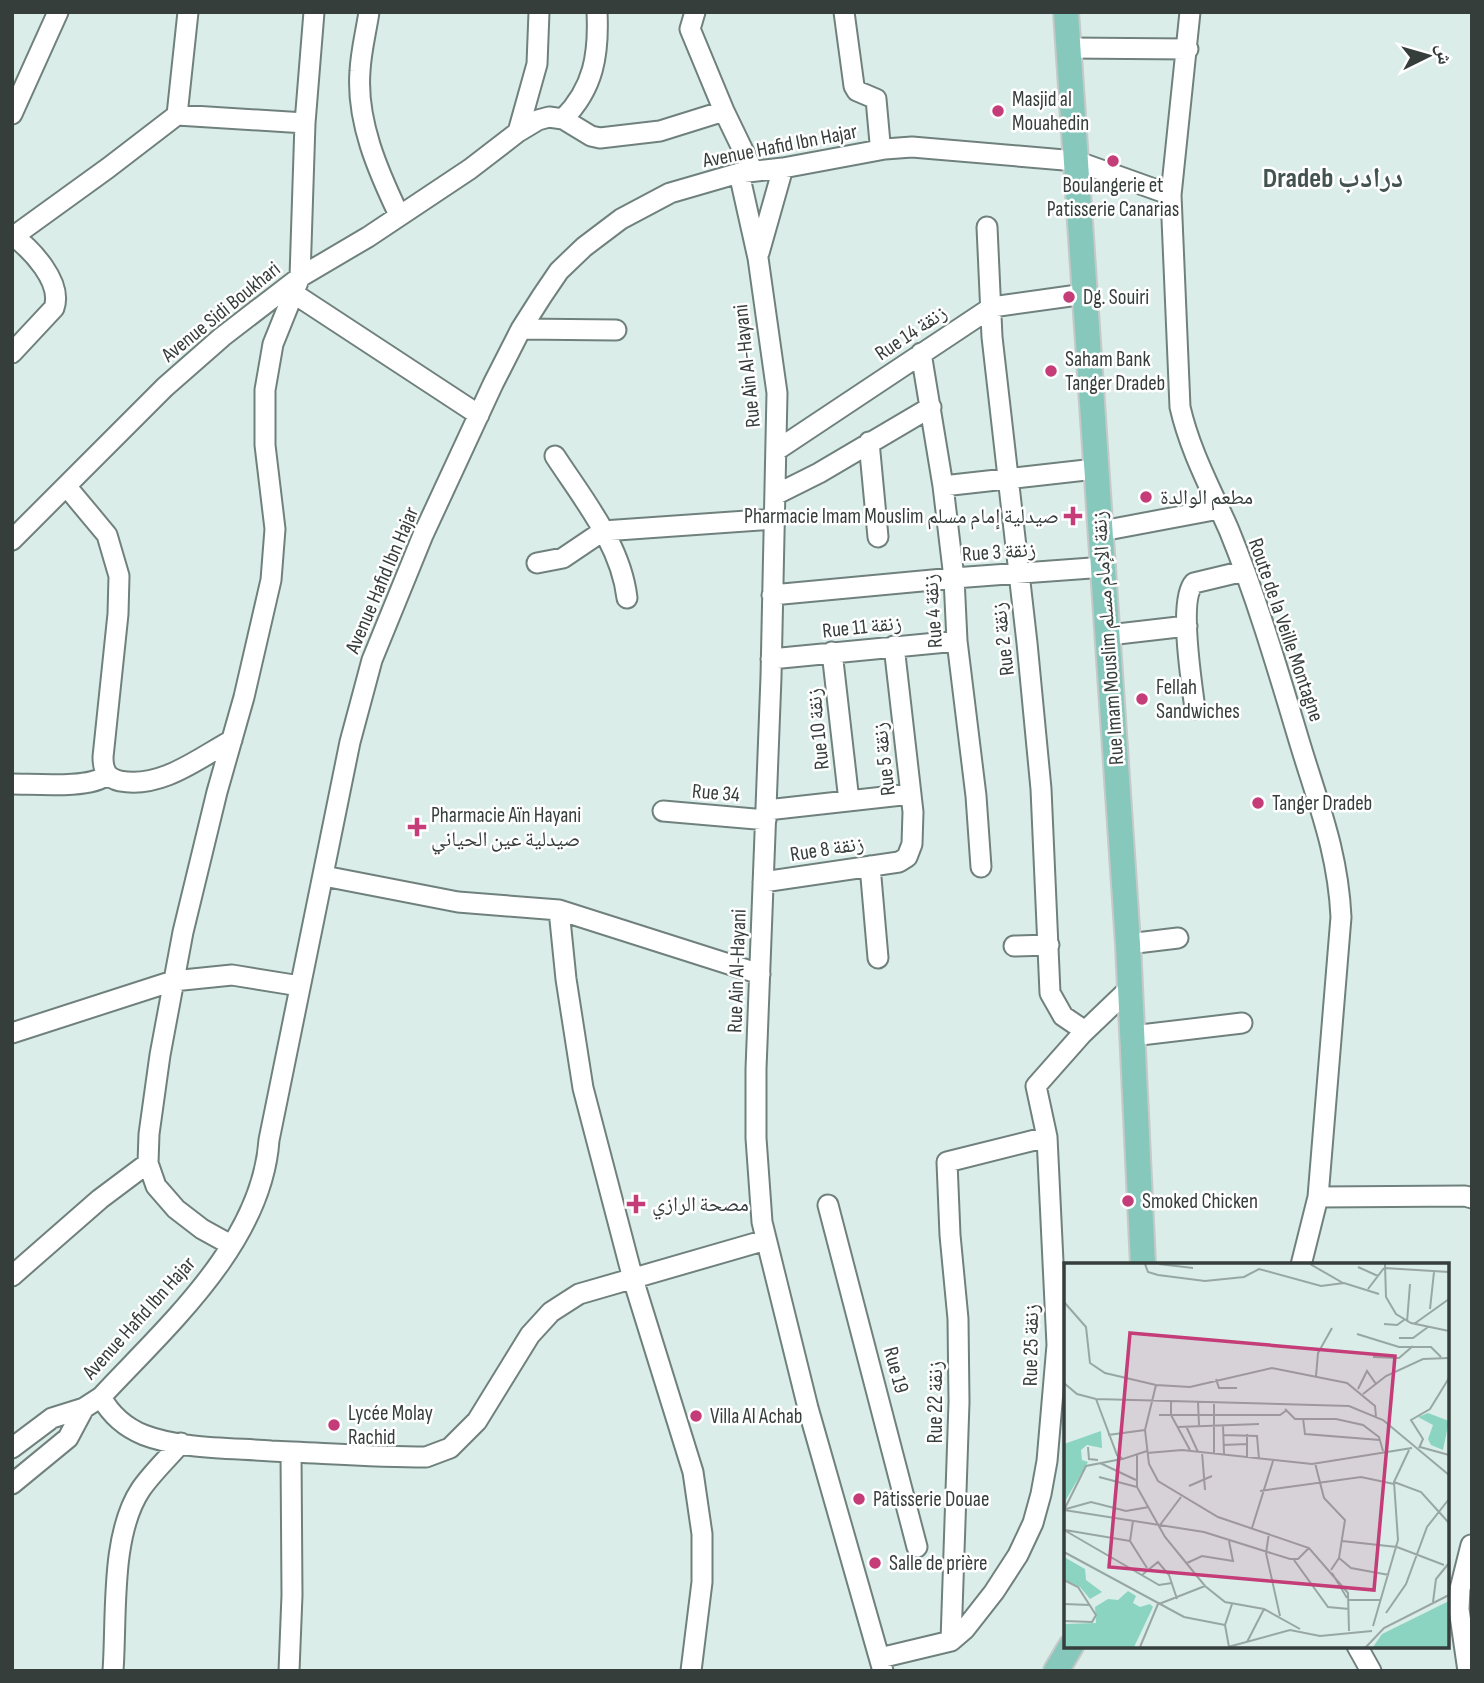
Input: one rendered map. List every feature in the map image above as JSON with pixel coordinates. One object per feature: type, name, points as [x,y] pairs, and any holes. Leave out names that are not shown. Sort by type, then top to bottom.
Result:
[{"type":"main road","name":"Rue Imam Mouslim زنقة الإمام مسلم","points":[[1066,12],[1131,987],[1143,1263]]},
{"type":"main road","points":[[1056,1671],[1070,1648]]},
{"type":"street","points":[[12,114],[58,12]]},
{"type":"street","points":[[177,115],[188,12]]},
{"type":"street","name":"Avenue Sidi Boukhari","points":[[12,540],[175,378],[222,337],[297,285],[305,122],[314,12]]},
{"type":"street","points":[[369,12],[359,72],[363,112],[375,162],[399,215]]},
{"type":"street","points":[[518,132],[537,64],[539,12]]},
{"type":"street","points":[[563,119],[575,107],[596,62],[597,12]]},
{"type":"street","points":[[844,12],[853,86],[857,91],[876,99],[880,143],[885,149]]},
{"type":"street","name":"Route de la Veille Montagne","points":[[1190,12],[1171,195],[1180,407],[1193,453],[1244,572],[1323,813],[1336,861],[1340,891],[1341,916],[1318,1197],[1302,1263]]},
{"type":"street","name":"Rue Ain Al-Hayani","points":[[690,18],[746,172],[777,393],[755,1138],[762,1222],[808,1408],[881,1664]]},
{"type":"street","points":[[1069,48],[1188,49]]},
{"type":"street","points":[[12,65],[31,74]]},
{"type":"street","points":[[232,1245],[202,1229],[176,1209],[156,1186],[148,1163],[153,1099],[173,981],[216,792],[232,740],[271,580],[275,529],[265,445],[265,390],[272,344],[297,285],[538,120],[549,117],[563,119],[591,136],[600,138],[660,131],[724,111]]},
{"type":"street","points":[[12,353],[54,307],[56,300],[56,291],[46,273],[25,246],[13,236],[177,115],[305,122]]},
{"type":"street","name":"Avenue Hafid Ibn Hajar","points":[[84,1408],[100,1397],[195,1296],[232,1245],[259,1189],[268,1162],[269,1140],[350,742],[372,660],[423,535],[479,415],[521,329],[559,271],[584,247],[621,219],[670,193],[746,172],[885,149],[912,147],[1076,161],[1171,195]]},
{"type":"street","name":"Rue Ain Al-Hayani","points":[[758,258],[783,168]]},
{"type":"street","name":"Rue 2 زنقة","points":[[987,227],[992,337],[1041,789],[1049,993],[1063,1016],[1085,1031]]},
{"type":"street","points":[[297,285],[479,415]]},
{"type":"street","name":"Rue 14 زنقة","points":[[777,450],[992,307],[1085,294]]},
{"type":"street","points":[[521,329],[616,330]]},
{"type":"street","name":"Rue 4 زنقة","points":[[920,353],[943,486],[954,578],[957,641],[976,796],[981,867]]},
{"type":"street","points":[[775,495],[931,407]]},
{"type":"street","points":[[869,442],[878,537]]},
{"type":"street","points":[[555,456],[603,531],[618,562],[627,598]]},
{"type":"street","points":[[943,486],[1086,470]]},
{"type":"street","points":[[67,487],[107,535],[119,576],[118,614],[103,757],[107,775],[128,782],[156,779],[177,771],[232,740]]},
{"type":"street","points":[[1102,531],[1219,509]]},
{"type":"street","points":[[537,563],[563,558],[603,531],[774,519]]},
{"type":"street","name":"Rue 3 زنقة","points":[[772,595],[1105,567]]},
{"type":"street","points":[[1195,709],[1188,659],[1188,593],[1194,583],[1244,572]]},
{"type":"street","points":[[1109,635],[1187,625]]},
{"type":"street","name":"Rue 11 زنقة","points":[[771,659],[957,641]]},
{"type":"street","name":"Rue 5 زنقة","points":[[894,646],[913,812],[912,844],[907,858],[899,862]]},
{"type":"street","name":"Rue 10 زنقة","points":[[832,652],[849,801]]},
{"type":"street","points":[[12,784],[89,782],[100,780],[107,775]]},
{"type":"street","name":"Rue 34","points":[[663,811],[766,815],[911,794]]},
{"type":"street","name":"Rue 8 زنقة","points":[[763,882],[899,862]]},
{"type":"street","points":[[870,866],[877,958]]},
{"type":"street","points":[[324,877],[458,902],[559,910],[760,974]]},
{"type":"street","points":[[559,910],[566,979],[583,1088],[633,1279],[693,1472],[702,1534],[702,1582],[691,1671]]},
{"type":"street","points":[[1128,944],[1178,938]]},
{"type":"street","points":[[1014,946],[1049,945]]},
{"type":"street","points":[[12,1033],[173,981],[232,975],[300,986]]},
{"type":"street","name":"Rue 25 زنقة","points":[[951,1641],[980,1610],[1018,1555],[1033,1523],[1043,1483],[1053,1409],[1057,1345],[1047,1137],[1036,1086],[1085,1031],[1131,987]]},
{"type":"street","points":[[1132,1037],[1242,1023]]},
{"type":"street","name":"Rue 22 زنقة","points":[[951,1641],[960,1402],[958,1319],[950,1235],[947,1162],[1047,1137]]},
{"type":"street","points":[[12,1276],[100,1199],[148,1163]]},
{"type":"street","points":[[1318,1197],[1472,1198]]},
{"type":"street","name":"Rue 19","points":[[828,1205],[916,1547]]},
{"type":"street","points":[[100,1397],[110,1413],[125,1426],[146,1436],[180,1443],[291,1452],[426,1457],[450,1448],[477,1421],[530,1335],[551,1312],[579,1294],[766,1240]]},
{"type":"street","points":[[12,1448],[52,1418],[84,1408]]},
{"type":"street","points":[[12,1484],[68,1437],[84,1408]]},
{"type":"street","points":[[113,1671],[119,1562],[124,1526],[141,1489],[180,1443]]},
{"type":"street","points":[[289,1671],[292,1595],[291,1452]]},
{"type":"street","points":[[1468,1671],[1459,1609],[1460,1589],[1471,1545]]},
{"type":"street","points":[[881,1664],[951,1641]]},
{"type":"street","points":[[1358,1648],[1371,1671]]},
{"type":"place","name":"Masjid al Mouahedin","points":[[998,111]]},
{"type":"place","name":"Boulangerie et Patisserie Canarias","points":[[1113,161]]},
{"type":"place","name":"Dg. Souiri","points":[[1069,297]]},
{"type":"place","name":"Saham Bank Tanger Dradeb","points":[[1051,371]]},
{"type":"place","name":"مطعم الوالدة","points":[[1146,497]]},
{"type":"place","name":"Pharmacie Imam Mouslim صيدلية إمام مسلم","points":[[1073,516]]},
{"type":"place","name":"Fellah Sandwiches","points":[[1142,699]]},
{"type":"place","name":"Tanger Dradeb","points":[[1258,803]]},
{"type":"place","name":"Pharmacie Aïn Hayani صيدلية عين الحياني","points":[[417,827]]},
{"type":"place","name":"Smoked Chicken","points":[[1128,1201]]},
{"type":"place","name":"مصحة الرازي","points":[[636,1204]]},
{"type":"place","name":"Villa Al Achab","points":[[696,1416]]},
{"type":"place","name":"Lycée Molay Rachid","points":[[334,1425]]},
{"type":"place","name":"Pâtisserie Douae","points":[[859,1499]]},
{"type":"place","name":"Salle de prière","points":[[875,1563]]},
{"type":"district","name":"Dradeb درادب","points":[[1333,178]]}]
